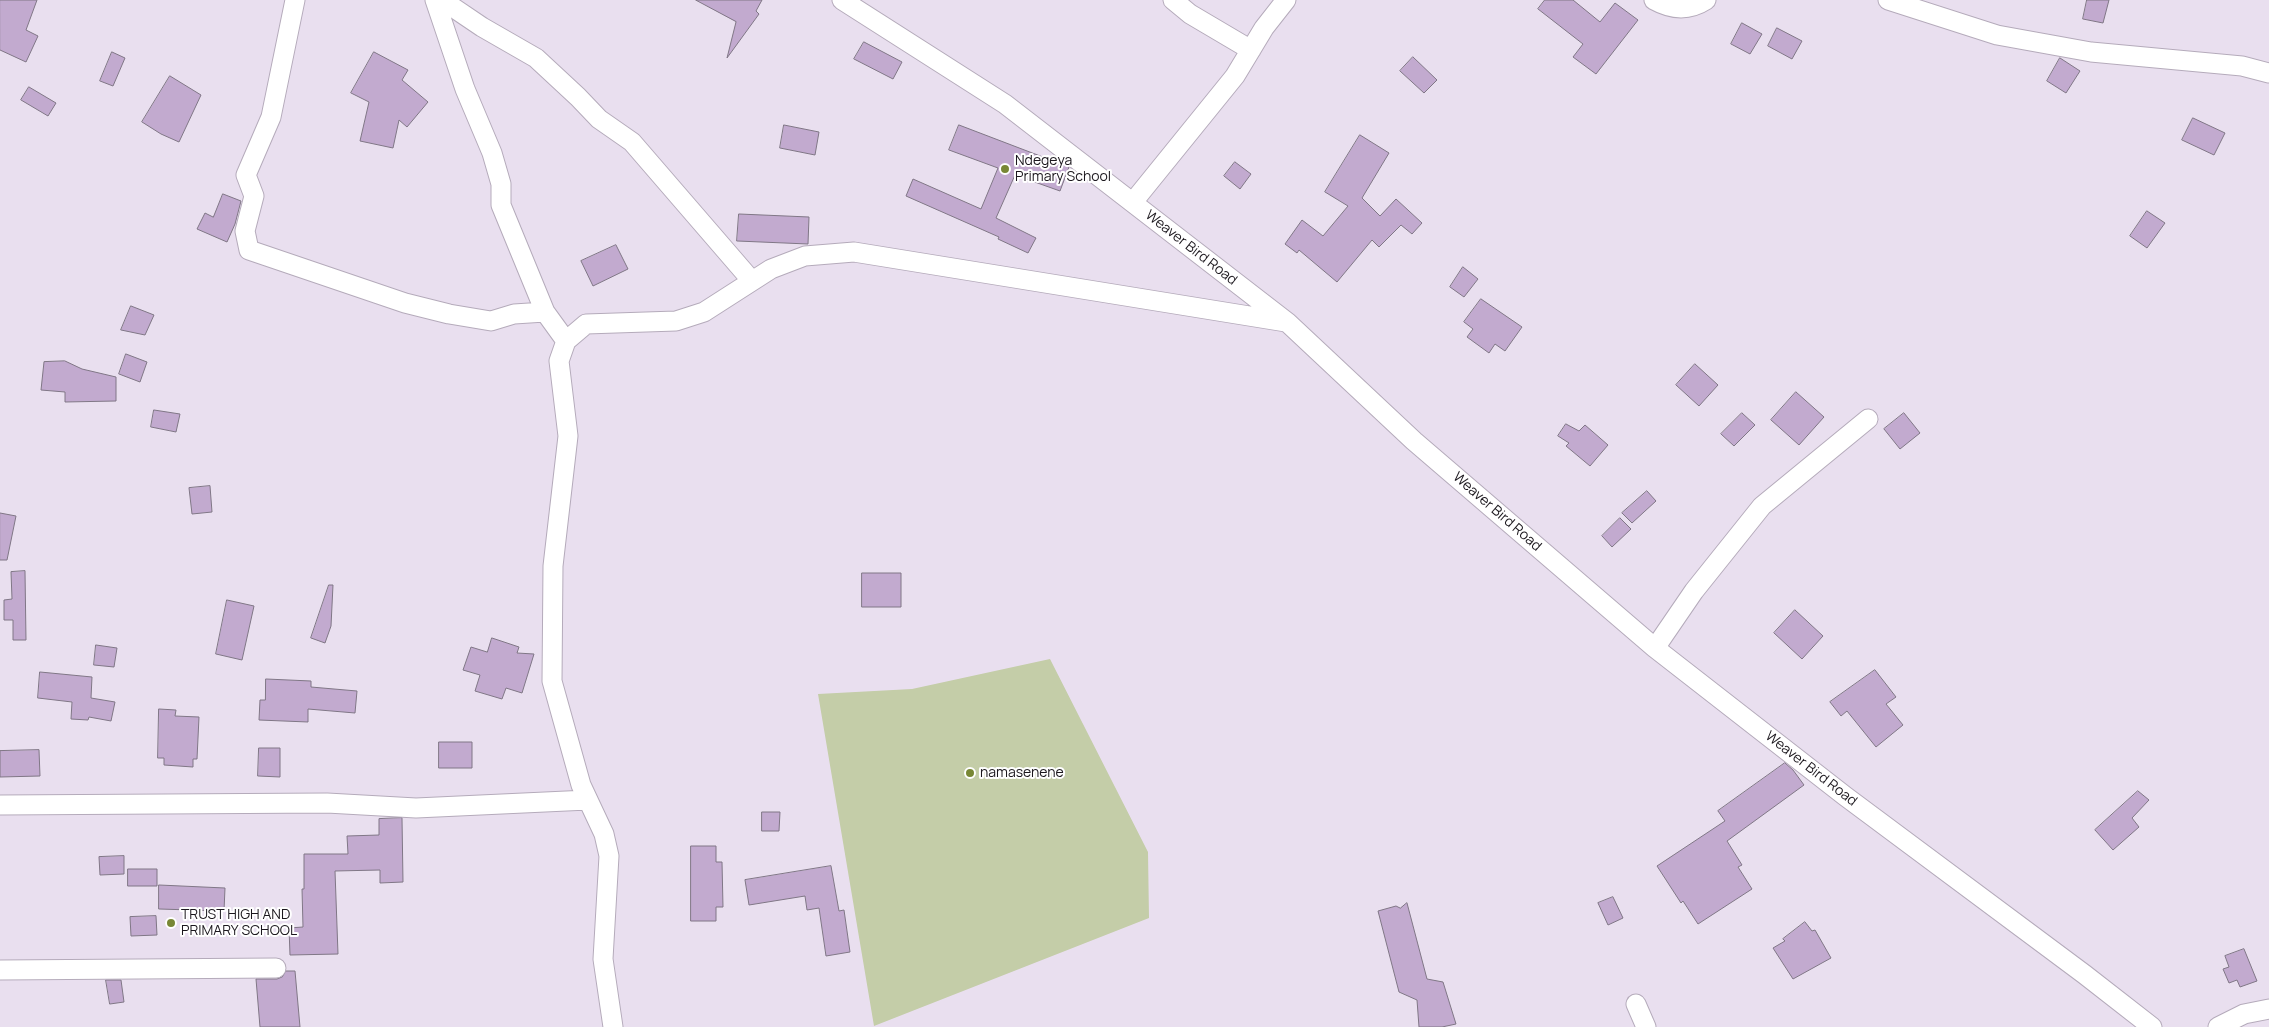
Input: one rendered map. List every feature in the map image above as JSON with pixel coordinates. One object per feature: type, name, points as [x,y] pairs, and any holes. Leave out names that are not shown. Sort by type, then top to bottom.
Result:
[{"type":"street","points":[[295,0],[271,117],[246,175],[254,196],[245,231],[249,250],[405,303],[449,314],[491,321],[514,314],[545,312]]},
{"type":"street","points":[[434,0],[492,153],[501,184],[501,205],[545,312],[566,341]]},
{"type":"street","points":[[442,0],[482,27],[536,58],[599,119],[632,142],[752,281]]},
{"type":"street","name":"Weaver Bird Road","points":[[842,0],[1005,104],[1287,322],[1414,441],[1654,648],[1845,796],[2152,1027]]},
{"type":"street","points":[[1172,0],[1190,14],[1251,50]]},
{"type":"street","points":[[1133,202],[1235,76],[1264,28],[1286,0]]},
{"type":"street","points":[[1654,0],[1665,6],[1685,9],[1697,6],[1706,0]]},
{"type":"street","points":[[1888,0],[1914,5],[1997,35],[2072,48],[2242,66],[2269,73]]},
{"type":"street","points":[[613,1027],[603,959],[609,856],[604,834],[581,785],[552,681],[553,566],[568,436],[559,361],[566,341],[586,324],[676,321],[686,318],[704,312],[771,269],[805,256],[854,252],[1287,322]]},
{"type":"street","points":[[1654,648],[1700,583],[1762,506],[1868,419]]},
{"type":"street","points":[[0,805],[327,803],[416,808],[588,800]]},
{"type":"street","points":[[0,970],[276,968]]},
{"type":"street","points":[[1636,1004],[1646,1027]]},
{"type":"street","points":[[2218,1027],[2244,1014],[2269,1009]]},
{"type":"green space","name":"namasenene","points":[[1050,659],[1148,852],[1149,918],[874,1026],[818,694],[912,689]]},
{"type":"building","points":[[0,0],[37,0],[26,30],[38,36],[26,62],[0,50]]},
{"type":"building","points":[[696,0],[762,0],[756,11],[759,14],[727,58],[736,22]]},
{"type":"building","points":[[1545,0],[1573,0],[1600,22],[1615,3],[1638,20],[1596,74],[1573,57],[1583,44],[1538,9]]},
{"type":"building","points":[[2087,0],[2109,0],[2103,23],[2083,19]]},
{"type":"building","points":[[1742,23],[1762,34],[1750,54],[1731,44]]},
{"type":"building","points":[[1777,28],[1802,41],[1792,59],[1768,46]]},
{"type":"building","points":[[864,42],[902,62],[893,79],[854,59]]},
{"type":"building","points":[[112,52],[125,58],[113,86],[100,81]]},
{"type":"building","points":[[374,52],[408,70],[402,80],[428,102],[407,127],[399,120],[393,148],[360,141],[369,102],[351,93]]},
{"type":"building","points":[[1413,57],[1437,80],[1424,93],[1400,71]]},
{"type":"building","points":[[2060,58],[2080,71],[2066,93],[2047,81]]},
{"type":"building","points":[[170,76],[201,95],[179,142],[161,134],[142,122]]},
{"type":"building","points":[[29,87],[56,103],[48,116],[21,100]]},
{"type":"building","points":[[2193,118],[2225,133],[2214,155],[2182,140]]},
{"type":"building","points":[[784,125],[819,132],[815,155],[780,148]]},
{"type":"building","points":[[959,125],[1069,167],[1060,191],[1015,175],[996,218],[1036,238],[1028,253],[998,239],[999,237],[906,196],[913,179],[981,209],[998,168],[949,150]]},
{"type":"building","points":[[1360,135],[1389,153],[1362,198],[1380,216],[1396,199],[1422,223],[1412,234],[1401,225],[1379,247],[1372,240],[1337,282],[1299,250],[1297,253],[1285,244],[1302,220],[1323,236],[1348,206],[1325,192]]},
{"type":"building","points":[[1235,162],[1251,174],[1240,189],[1224,176]]},
{"type":"building","points":[[223,194],[241,201],[235,224],[227,242],[197,229],[205,213],[213,217]]},
{"type":"building","points":[[2147,211],[2165,223],[2147,248],[2130,236]]},
{"type":"building","points":[[739,214],[809,217],[808,244],[737,241]]},
{"type":"building","points":[[616,245],[628,269],[593,286],[581,261]]},
{"type":"building","points":[[1463,267],[1478,279],[1464,297],[1450,287]]},
{"type":"building","points":[[1481,299],[1522,327],[1505,351],[1495,344],[1489,353],[1467,337],[1473,329],[1464,322]]},
{"type":"building","points":[[131,306],[154,315],[145,335],[121,330]]},
{"type":"building","points":[[126,354],[147,362],[140,382],[119,374]]},
{"type":"building","points":[[65,361],[82,369],[116,377],[116,401],[65,402],[65,392],[41,390],[44,362]]},
{"type":"building","points":[[1695,364],[1718,385],[1699,406],[1676,385]]},
{"type":"building","points":[[1796,392],[1824,417],[1799,445],[1771,420]]},
{"type":"building","points":[[154,410],[180,414],[176,432],[151,427]]},
{"type":"building","points":[[1742,413],[1755,425],[1734,446],[1721,434]]},
{"type":"building","points":[[1904,413],[1920,433],[1900,449],[1884,429]]},
{"type":"building","points":[[1566,424],[1579,431],[1585,425],[1608,445],[1590,466],[1566,446],[1569,443],[1558,436]]},
{"type":"building","points":[[210,486],[212,512],[192,514],[189,488]]},
{"type":"building","points":[[1647,491],[1656,501],[1632,523],[1622,513]]},
{"type":"building","points":[[0,513],[16,516],[7,560],[0,560]]},
{"type":"building","points":[[1620,518],[1631,529],[1612,547],[1602,536]]},
{"type":"building","points":[[25,571],[26,640],[13,640],[13,620],[4,620],[4,600],[12,599],[11,572]]},
{"type":"building","points":[[862,573],[901,573],[901,607],[862,607]]},
{"type":"building","points":[[329,585],[333,585],[331,626],[325,643],[311,638]]},
{"type":"building","points":[[227,600],[254,606],[242,660],[216,654]]},
{"type":"building","points":[[1795,610],[1823,636],[1802,659],[1774,633]]},
{"type":"building","points":[[492,638],[519,647],[517,653],[534,654],[522,693],[506,688],[502,699],[475,691],[480,675],[463,670],[471,647],[487,652]]},
{"type":"building","points":[[96,645],[117,648],[114,667],[94,665]]},
{"type":"building","points":[[1875,670],[1896,697],[1886,704],[1903,725],[1876,747],[1847,711],[1841,716],[1830,702]]},
{"type":"building","points":[[40,672],[92,677],[91,698],[115,702],[111,721],[89,717],[88,720],[71,719],[72,702],[38,698]]},
{"type":"building","points":[[266,679],[311,681],[311,687],[357,691],[355,713],[308,709],[308,722],[259,720],[260,700],[265,700]]},
{"type":"building","points":[[159,709],[176,710],[175,716],[199,717],[197,759],[193,759],[193,767],[164,765],[164,758],[158,758]]},
{"type":"building","points":[[439,742],[472,742],[472,768],[439,768]]},
{"type":"building","points":[[259,748],[280,748],[280,777],[258,776]]},
{"type":"building","points":[[39,750],[40,776],[0,777],[0,751]]},
{"type":"building","points":[[1785,763],[1804,785],[1727,841],[1742,865],[1738,867],[1752,889],[1698,924],[1683,901],[1681,903],[1657,866],[1725,821],[1718,811]]},
{"type":"building","points":[[2138,791],[2149,800],[2132,818],[2139,827],[2113,850],[2095,830]]},
{"type":"building","points":[[762,812],[780,812],[779,831],[762,831]]},
{"type":"building","points":[[402,818],[403,882],[380,883],[380,870],[335,871],[338,954],[290,955],[289,928],[303,927],[302,889],[304,889],[304,854],[348,854],[347,836],[379,835],[379,819]]},
{"type":"building","points":[[691,846],[716,846],[716,862],[722,862],[723,907],[716,907],[716,921],[691,921]]},
{"type":"building","points":[[124,856],[124,874],[100,875],[99,857]]},
{"type":"building","points":[[831,866],[839,911],[844,910],[850,952],[826,956],[819,908],[807,910],[805,896],[749,905],[745,880]]},
{"type":"building","points":[[128,869],[157,869],[157,886],[128,886]]},
{"type":"building","points":[[159,885],[225,888],[224,911],[159,909]]},
{"type":"building","points":[[1613,897],[1623,918],[1608,925],[1598,903]]},
{"type":"building","points":[[1407,903],[1427,979],[1443,982],[1456,1024],[1442,1027],[1419,1027],[1417,1000],[1399,992],[1378,911],[1396,906],[1400,908]]},
{"type":"building","points":[[156,916],[157,935],[131,936],[130,917]]},
{"type":"building","points":[[1805,922],[1812,931],[1815,930],[1831,958],[1793,979],[1773,948],[1785,941],[1783,939]]},
{"type":"building","points":[[2244,949],[2257,981],[2240,987],[2237,980],[2229,983],[2223,969],[2229,967],[2225,956]]},
{"type":"building","points":[[286,971],[295,971],[300,1027],[260,1027],[256,979],[277,979],[282,977]]},
{"type":"building","points":[[106,980],[121,980],[124,1002],[110,1004]]},
{"type":"place","name":"Ndegeya Primary School","points":[[1005,169]]},
{"type":"place","name":"namasenene","points":[[970,773]]},
{"type":"place","name":"TRUST HIGH AND PRIMARY SCHOOL","points":[[171,923]]}]
